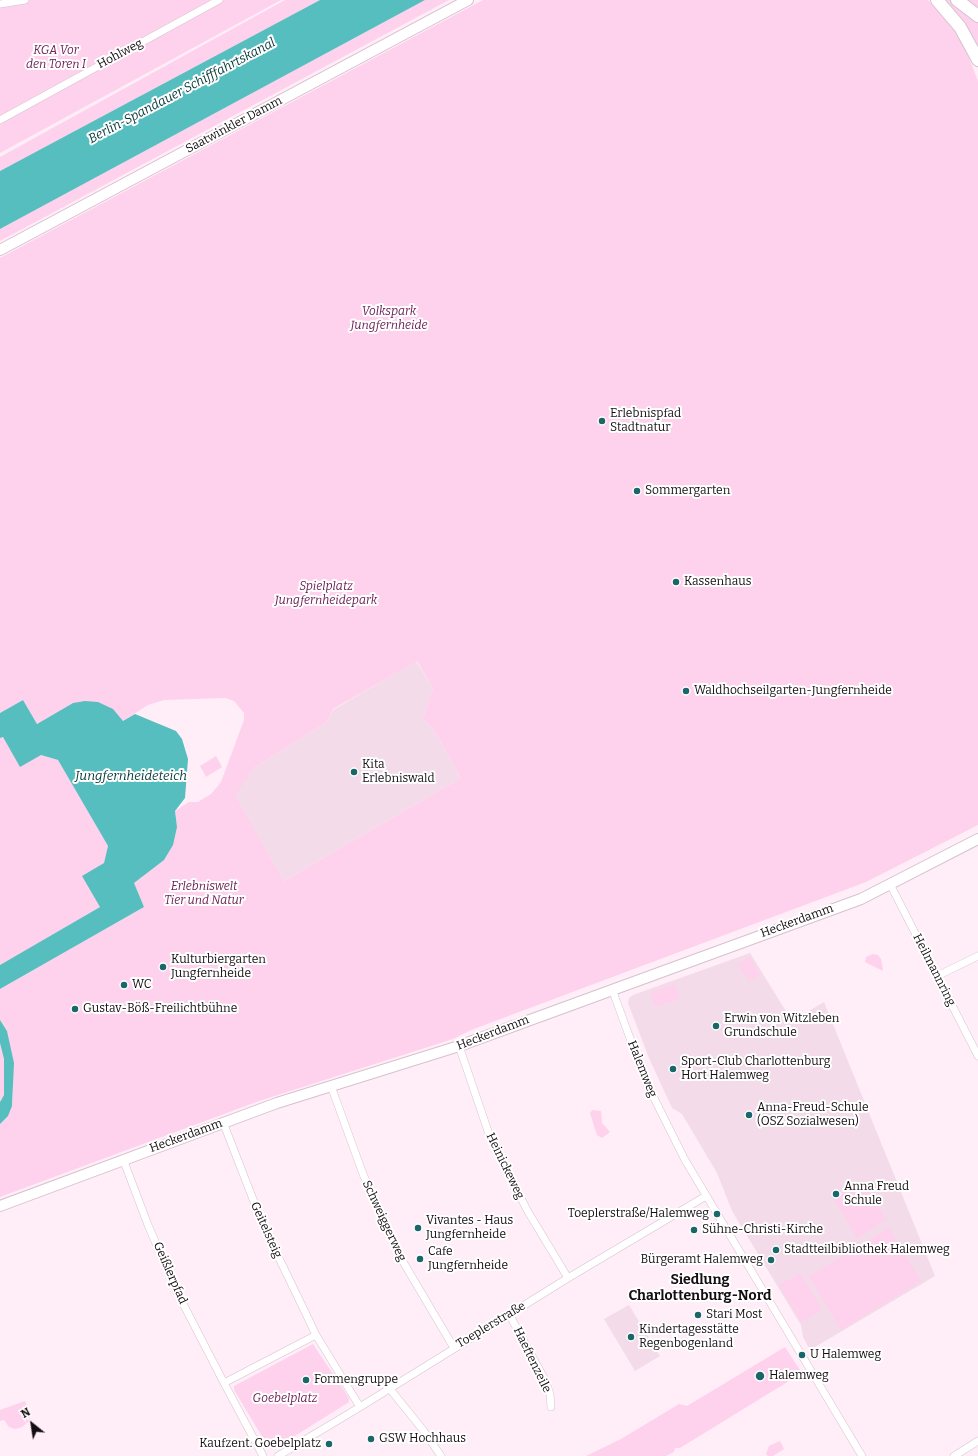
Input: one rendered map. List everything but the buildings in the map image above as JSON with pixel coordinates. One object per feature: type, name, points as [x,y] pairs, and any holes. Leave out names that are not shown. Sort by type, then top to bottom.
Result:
[{"type":"highway","points":[[937,0],[960,28],[978,60]]},
{"type":"highway","points":[[957,0],[978,16]]},
{"type":"street","points":[[0,4],[25,0]]},
{"type":"street","name":"Hohlweg","points":[[0,120],[219,0]]},
{"type":"street","name":"Saatwinkler Damm","points":[[0,250],[468,0]]},
{"type":"street","name":"Heckerdamm","points":[[0,1206],[223,1122],[459,1046],[612,988],[861,898],[978,839]]},
{"type":"street","name":"Heilmannring","points":[[890,884],[978,1056]]},
{"type":"street","points":[[937,976],[978,956]]},
{"type":"street","name":"Halemweg","points":[[612,988],[646,1082],[682,1155],[862,1456]]},
{"type":"street","name":"Heinickeweg","points":[[459,1046],[488,1134],[527,1210],[568,1278]]},
{"type":"street","name":"Schweiggerweg","points":[[331,1086],[363,1174],[402,1260],[454,1348]]},
{"type":"street","name":"Geitelsteig","points":[[223,1122],[263,1225],[316,1335]]},
{"type":"street","name":"Geißlerpfad","points":[[123,1159],[148,1225],[177,1292],[224,1383]]},
{"type":"street","name":"Toeplerstraße","points":[[278,1456],[390,1389],[568,1278],[706,1196]]},
{"type":"street","name":"Haeftenzeile","points":[[509,1314],[545,1380],[550,1394],[551,1407]]},
{"type":"street","points":[[263,1456],[224,1383],[316,1335],[360,1407]]},
{"type":"street","points":[[390,1389],[424,1430],[441,1456]]},
{"type":"street","points":[[954,1456],[978,1441]]},
{"type":"shaded area","name":"Kita Erlebniswald","points":[[416,661],[433,688],[423,719],[434,730],[461,778],[284,881],[234,796],[255,767],[327,722],[333,710]]},
{"type":"shaded area","points":[[750,953],[792,1021],[824,1002],[935,1276],[810,1350],[803,1337],[801,1325],[732,1211],[717,1173],[682,1114],[672,1108],[649,1058],[628,1003],[629,998],[633,995]]},
{"type":"shaded area","name":"Kindertagesstätte Regenbogenland","points":[[629,1305],[660,1356],[635,1371],[604,1319]]},
{"type":"green space","name":"KGA Vor den Toren I","points":[[0,0],[281,0],[0,153]]},
{"type":"green space","points":[[285,0],[320,0],[0,171],[0,157]]},
{"type":"green space","points":[[425,0],[449,0],[0,241],[0,229]]},
{"type":"green space","name":"Volkspark Jungfernheide","points":[[483,0],[928,0],[951,24],[964,45],[978,81],[978,825],[866,882],[471,1030],[453,1039],[259,1101],[0,1197],[0,1124],[12,1106],[13,1081],[7,1031],[0,1020],[0,989],[144,907],[133,883],[142,877],[177,827],[175,811],[189,802],[198,802],[211,794],[221,782],[244,720],[244,713],[234,701],[225,698],[164,700],[148,705],[123,721],[73,703],[37,724],[23,700],[0,713],[0,258]],"holes":[[[417,661],[433,688],[423,719],[434,730],[461,778],[284,881],[235,796],[255,767],[327,722],[333,709]]]},
{"type":"green space","points":[[943,0],[978,0],[978,52]]},
{"type":"green space","points":[[2,737],[41,755],[58,760],[108,846],[104,863],[100,907],[0,965],[0,738]]},
{"type":"green space","points":[[216,756],[222,767],[206,777],[200,766]]},
{"type":"green space","points":[[873,954],[878,955],[881,959],[883,971],[865,962],[866,957]]},
{"type":"green space","points":[[750,957],[760,975],[749,982],[738,964]]},
{"type":"green space","points":[[675,984],[680,999],[655,1007],[650,992]]},
{"type":"green space","points":[[0,1043],[4,1059],[4,1095],[0,1102]]},
{"type":"green space","points":[[592,1110],[601,1111],[602,1123],[610,1132],[602,1138],[597,1135],[590,1113]]},
{"type":"green space","points":[[863,1181],[886,1220],[857,1238],[834,1199]]},
{"type":"green space","points":[[889,1228],[921,1281],[841,1330],[809,1276]]},
{"type":"green space","points":[[800,1273],[822,1310],[801,1322],[779,1285]]},
{"type":"green space","name":"Goebelplatz","points":[[313,1344],[349,1398],[349,1402],[274,1449],[269,1448],[234,1390],[234,1386]]},
{"type":"green space","points":[[785,1347],[802,1373],[680,1448],[675,1448],[674,1452],[666,1456],[586,1456],[621,1439],[679,1404],[687,1406]]},
{"type":"green space","points":[[25,1401],[31,1415],[28,1422],[22,1427],[15,1429],[9,1427],[4,1420],[0,1421],[0,1410]]},
{"type":"green space","points":[[780,1441],[784,1449],[773,1456],[768,1456],[766,1454],[769,1446]]},
{"type":"water","name":"Berlin-Spandauer Schifffahrtskanal","points":[[320,0],[425,0],[0,229],[0,171]]},
{"type":"water","name":"Jungfernheideteich","points":[[23,700],[37,724],[73,703],[85,701],[98,702],[113,709],[123,721],[135,714],[176,731],[182,739],[188,759],[185,798],[175,811],[177,827],[173,845],[164,860],[134,883],[144,907],[0,989],[0,965],[100,907],[82,876],[104,863],[108,846],[58,760],[41,755],[20,767],[3,737],[0,738],[0,713]]},
{"type":"water","points":[[0,1020],[7,1031],[14,1063],[12,1106],[8,1116],[0,1124],[0,1102],[4,1095],[4,1059],[0,1043]]},
{"type":"place","name":"Erlebnispfad Stadtnatur","points":[[602,421]]},
{"type":"place","name":"Sommergarten","points":[[637,491]]},
{"type":"place","name":"Kassenhaus","points":[[676,582]]},
{"type":"place","name":"Waldhochseilgarten-Jungfernheide","points":[[686,691]]},
{"type":"place","name":"Kita Erlebniswald","points":[[354,772]]},
{"type":"place","name":"Kulturbiergarten Jungfernheide","points":[[163,967]]},
{"type":"place","name":"WC","points":[[124,985]]},
{"type":"place","name":"Gustav-Böß-Freilichtbühne","points":[[75,1009]]},
{"type":"place","name":"Erwin von Witzleben Grundschule","points":[[716,1026]]},
{"type":"place","name":"Sport-Club Charlottenburg Hort Halemweg","points":[[673,1069]]},
{"type":"place","name":"Anna-Freud-Schule (OSZ Sozialwesen)","points":[[749,1115]]},
{"type":"place","name":"Anna Freud Schule","points":[[836,1194]]},
{"type":"place","name":"Toeplerstraße/Halemweg","points":[[717,1214]]},
{"type":"place","name":"Vivantes - Haus Jungfernheide","points":[[418,1228]]},
{"type":"place","name":"Sühne-Christi-Kirche","points":[[694,1230]]},
{"type":"place","name":"Stadtteilbibliothek Halemweg","points":[[776,1250]]},
{"type":"place","name":"Cafe Jungfernheide","points":[[420,1259]]},
{"type":"place","name":"Bürgeramt Halemweg","points":[[771,1260]]},
{"type":"place","name":"Stari Most","points":[[698,1315]]},
{"type":"place","name":"Kindertagesstätte Regenbogenland","points":[[631,1337]]},
{"type":"place","name":"U Halemweg","points":[[802,1355]]},
{"type":"place","name":"Halemweg","points":[[760,1376]]},
{"type":"place","name":"Formengruppe","points":[[306,1380]]},
{"type":"place","name":"GSW Hochhaus","points":[[371,1439]]},
{"type":"place","name":"Kaufzent. Goebelplatz","points":[[329,1444]]},
{"type":"district","name":"Siedlung Charlottenburg-Nord","points":[[700,1288]]},
{"type":"park label","name":"Spielplatz Jungfernheidepark","points":[[326,594]]},
{"type":"park label","name":"Erlebniswelt Tier und Natur","points":[[204,894]]}]
